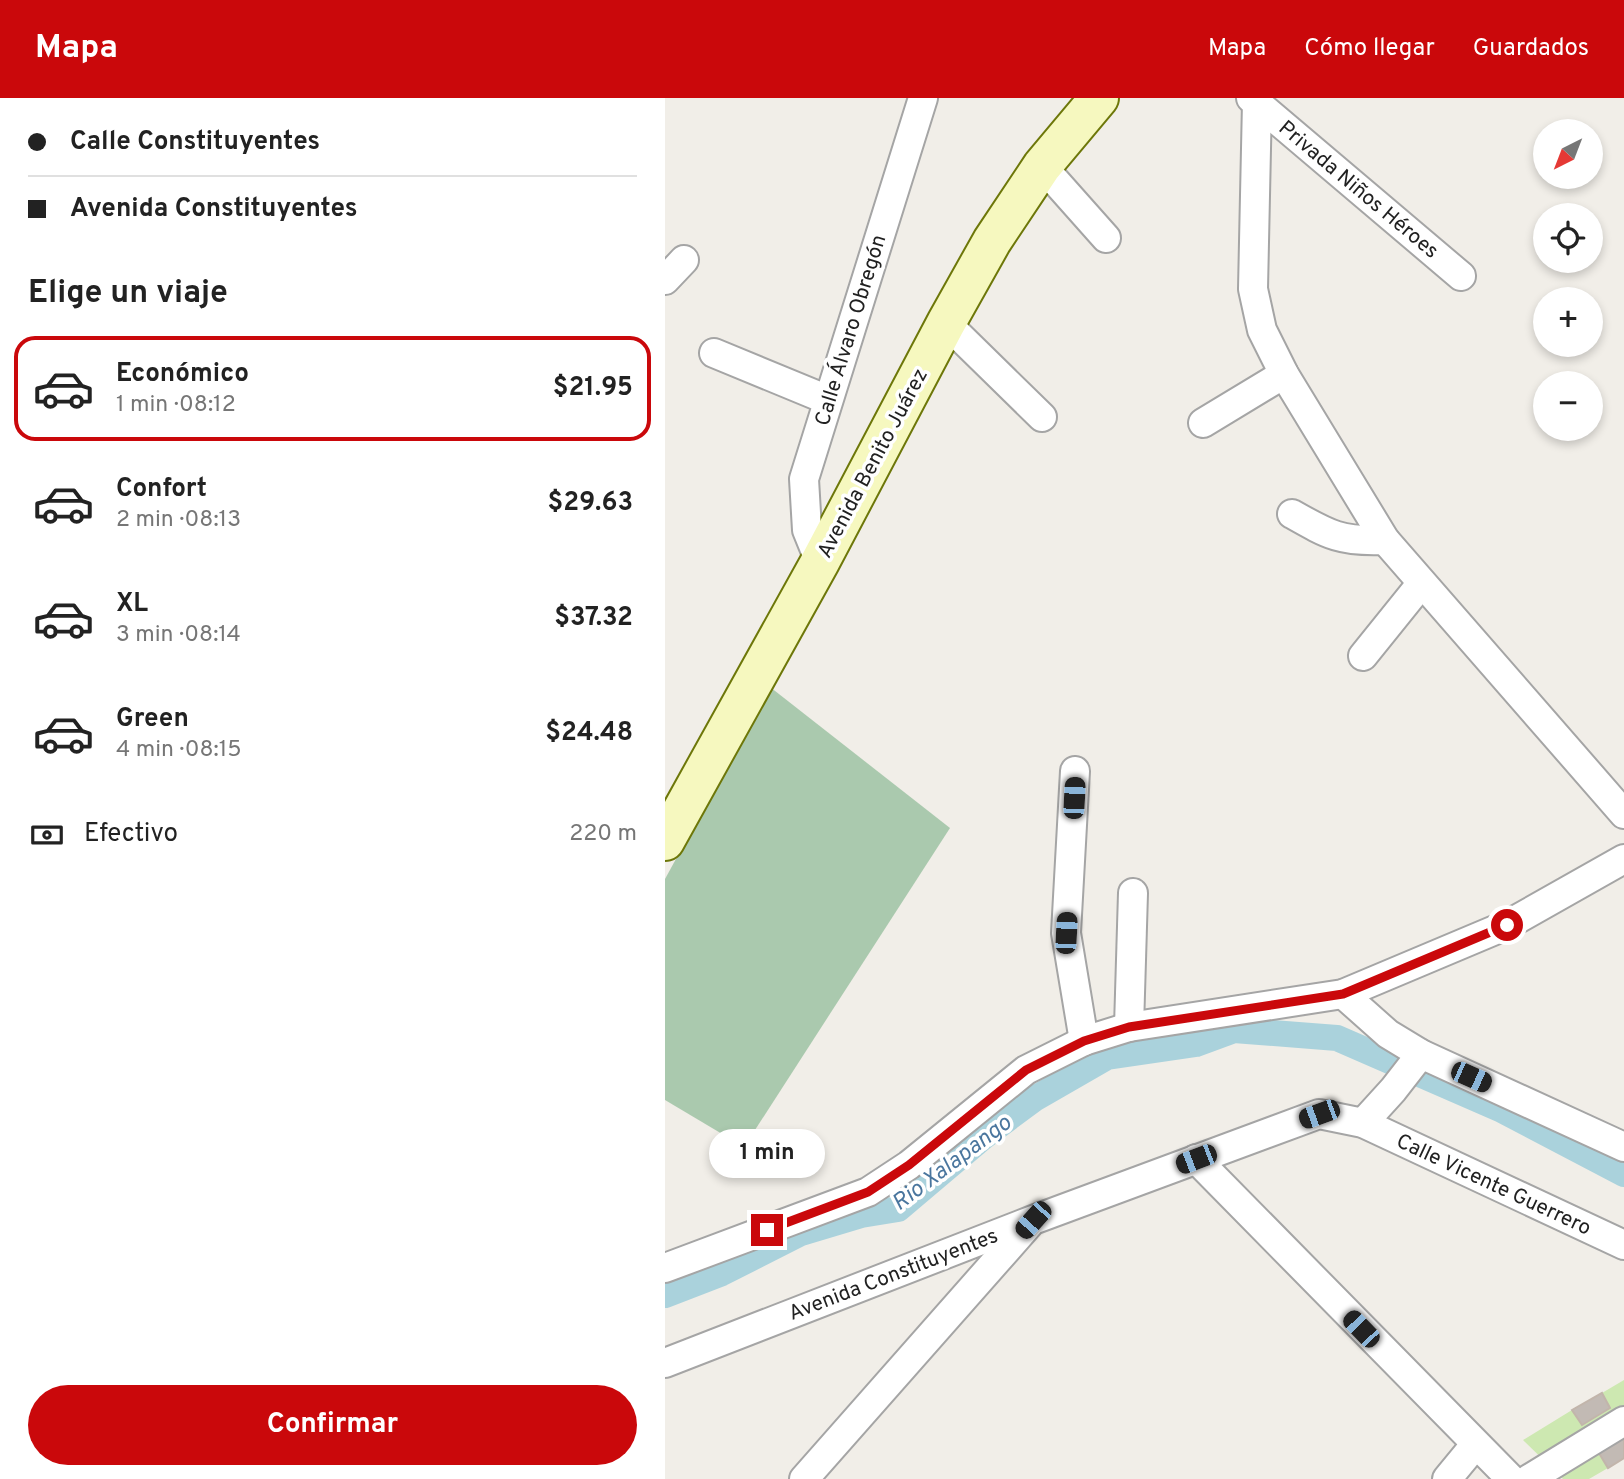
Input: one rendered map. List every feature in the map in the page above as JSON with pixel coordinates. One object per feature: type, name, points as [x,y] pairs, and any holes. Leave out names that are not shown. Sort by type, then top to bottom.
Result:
[{"type":"main road","name":"Avenida Benito Juárez","points":[[665,841],[820,562],[992,241],[1042,166],[1099,98]]},
{"type":"street","name":"Calle Álvaro Obregón","points":[[820,562],[807,530],[804,479],[923,98]]},
{"type":"street","points":[[1254,100],[1253,289],[1262,330],[1284,374],[1385,540],[1624,814]]},
{"type":"street","name":"Privada Niños Héroes","points":[[1254,100],[1461,276]]},
{"type":"street","points":[[1042,166],[1106,238]]},
{"type":"street","points":[[665,280],[684,260]]},
{"type":"street","points":[[946,323],[1042,417]]},
{"type":"street","points":[[714,353],[828,400]]},
{"type":"street","points":[[1203,423],[1284,374]]},
{"type":"street","points":[[1292,514],[1329,536],[1362,541],[1385,540]]},
{"type":"street","points":[[1363,656],[1421,584]]},
{"type":"street","points":[[1075,771],[1066,933],[1084,1041]]},
{"type":"street","points":[[665,1268],[868,1192],[909,1165],[1026,1070],[1084,1041],[1129,1027],[1343,994],[1507,925],[1624,859]]},
{"type":"street","points":[[1129,1027],[1133,893]]},
{"type":"street","points":[[1343,994],[1417,1060],[1624,1147]]},
{"type":"street","points":[[1363,1123],[1417,1060]]},
{"type":"street","name":"Calle Vicente Guerrero","points":[[1319,1114],[1363,1123],[1624,1245]]},
{"type":"street","name":"Avenida Constituyentes","points":[[665,1363],[1033,1220],[1319,1114]]},
{"type":"street","points":[[1196,1159],[1511,1479]]},
{"type":"street","points":[[804,1479],[1033,1220]]},
{"type":"street","points":[[1529,1479],[1624,1421]]},
{"type":"street","points":[[1447,1479],[1475,1445]]},
{"type":"green space","points":[[770,687],[950,828],[744,1147],[665,1100],[665,879]]},
{"type":"green space","points":[[1624,1380],[1624,1432],[1596,1448],[1608,1468],[1589,1479],[1563,1479],[1523,1440],[1572,1410],[1582,1425],[1610,1408],[1602,1393]]},
{"type":"building","points":[[1602,1393],[1610,1408],[1582,1425],[1572,1410]]},
{"type":"building","points":[[1624,1432],[1624,1458],[1608,1468],[1596,1448]]},
{"type":"waterway","name":"Rio Xalapango","points":[[665,1295],[722,1273],[801,1233],[861,1215],[898,1209],[983,1137],[1034,1099],[1107,1057],[1196,1044],[1234,1030],[1337,1038],[1500,1109],[1624,1174]]},
{"type":"route","points":[[767,1230],[868,1192],[909,1165],[1026,1070],[1084,1041],[1129,1027],[1343,994],[1507,925]]}]
